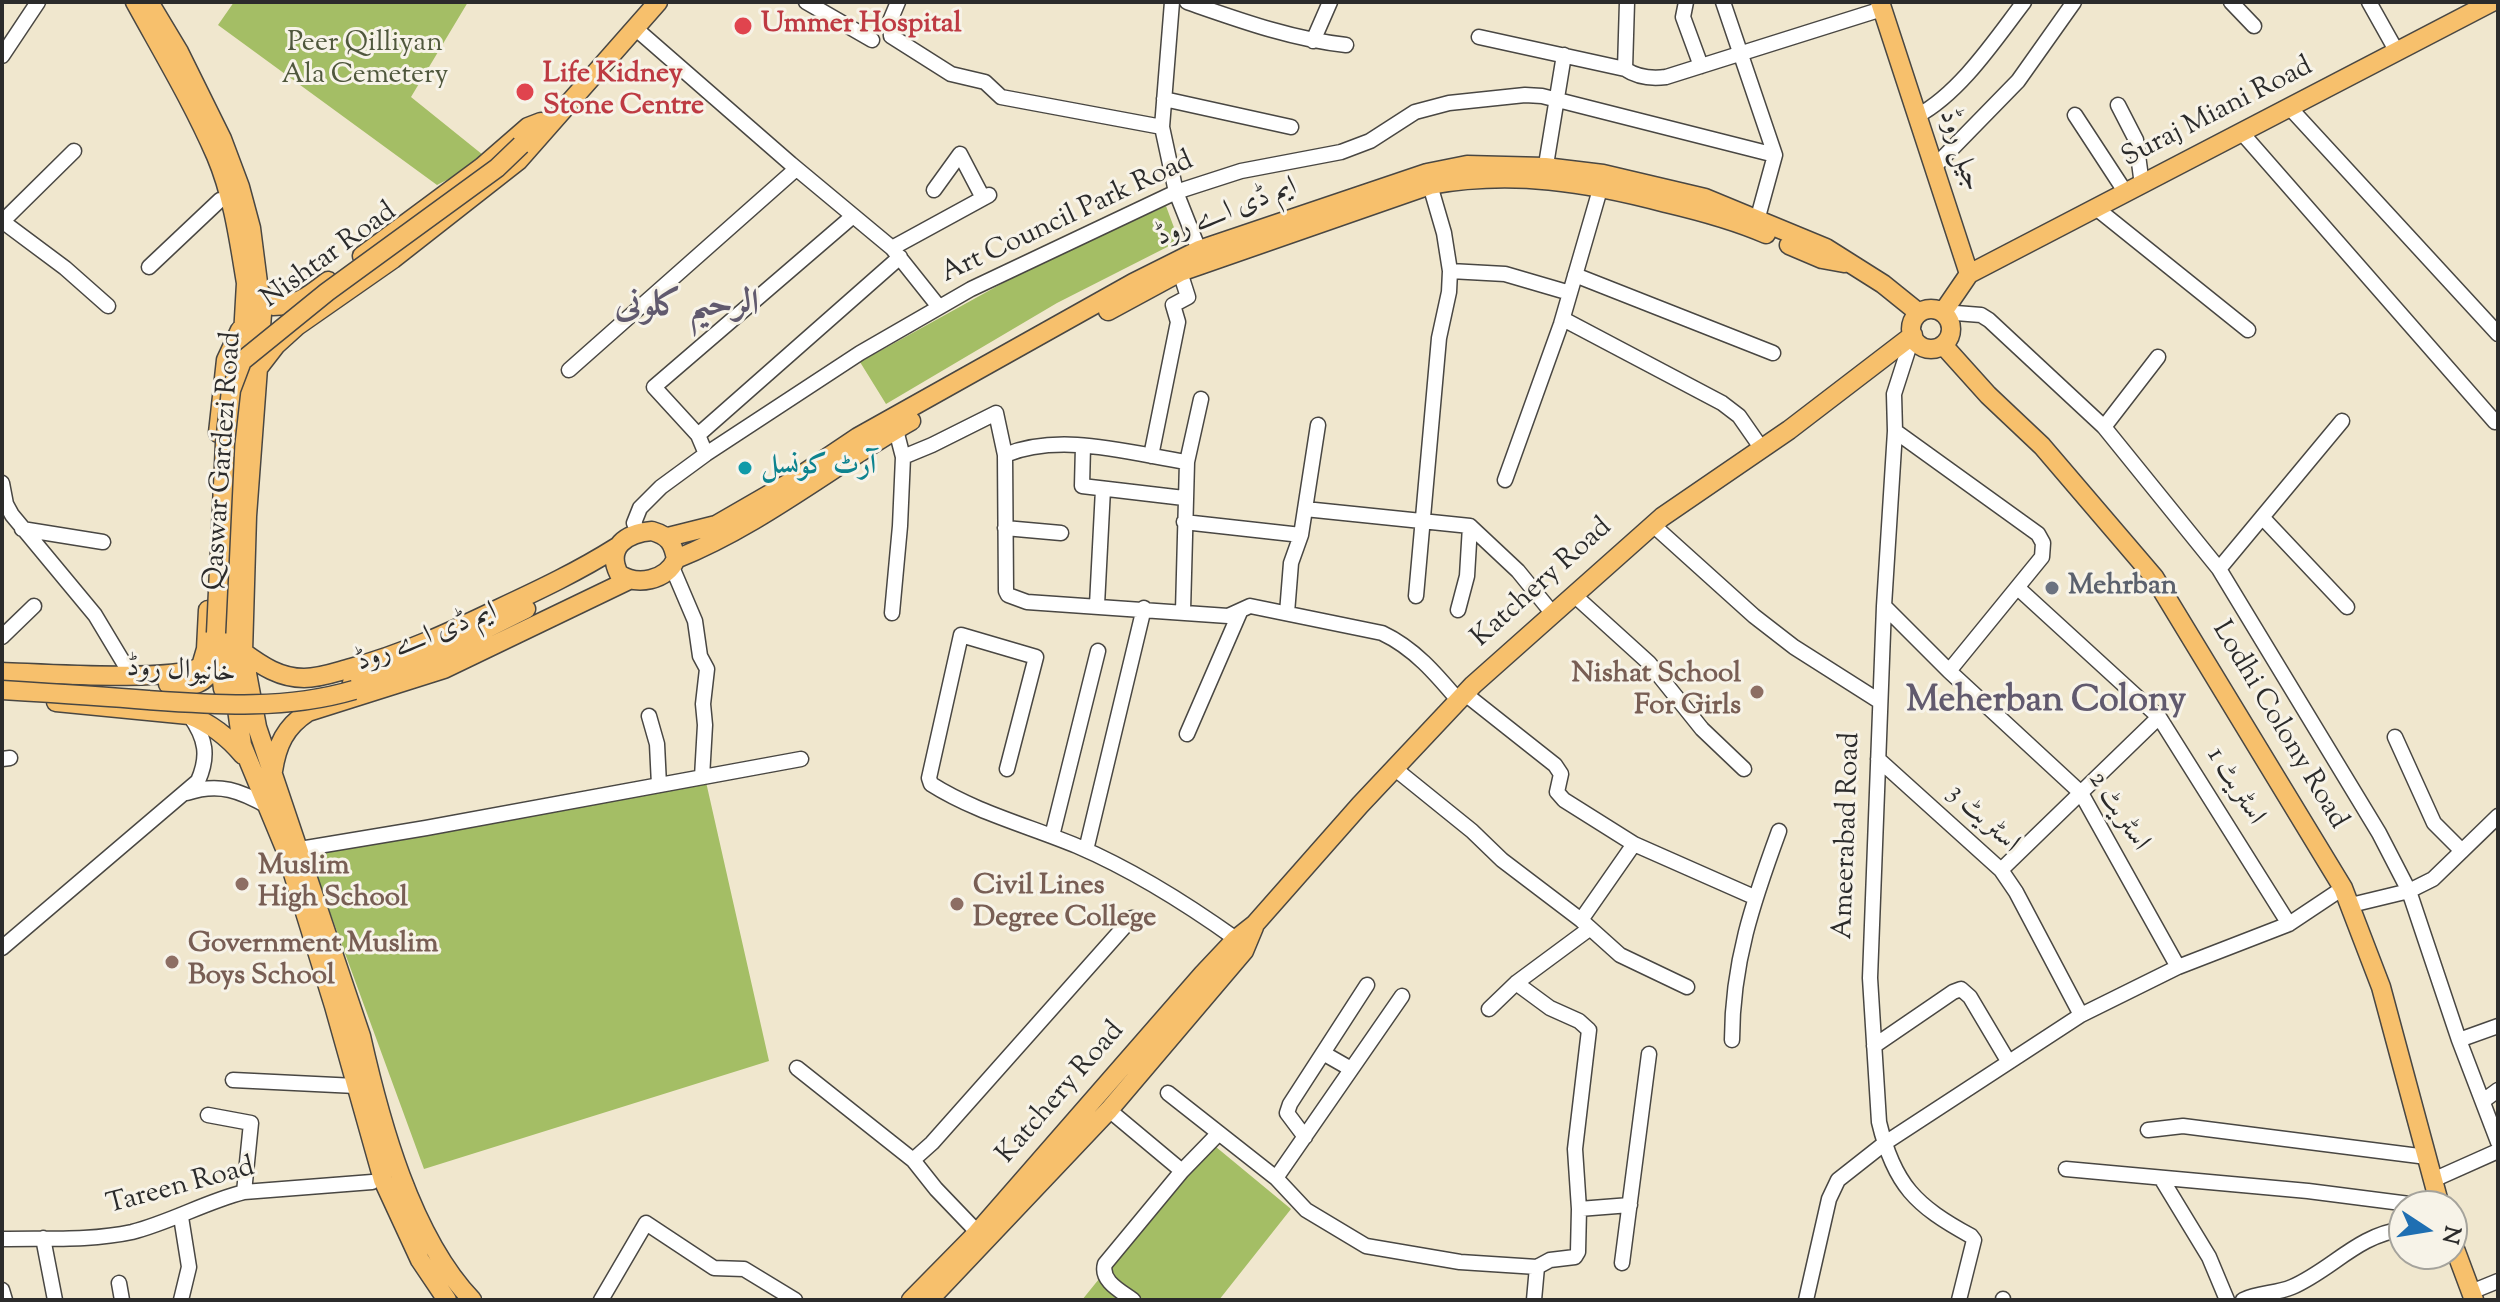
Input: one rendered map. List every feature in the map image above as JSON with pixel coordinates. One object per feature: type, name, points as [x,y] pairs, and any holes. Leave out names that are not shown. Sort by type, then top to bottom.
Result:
[{"type":"main road","points":[[135,2],[217,158],[239,240],[246,283],[228,599],[232,673],[245,752],[290,865],[383,1180],[420,1260],[447,1300]]},
{"type":"main road","name":"Qaswar Gardezi Road","points":[[149,2],[179,52],[222,139],[251,228],[261,293],[243,612],[243,652],[257,727],[361,1036],[372,1086],[409,1197],[431,1246],[472,1300]]},
{"type":"main road","name":"Nishtar Road","points":[[541,128],[642,2]]},
{"type":"main road","name":"Nishtar Road","points":[[245,752],[228,715],[216,633],[225,443],[231,390],[242,361],[327,292],[497,168],[541,128],[658,2]]},
{"type":"main road","name":"Suraj Miani Road","points":[[1969,274],[2492,2]]},
{"type":"main road","name":"جیل روڈ","points":[[1881,6],[1969,274]]},
{"type":"main road","points":[[261,293],[273,306],[298,303],[482,167],[528,127],[541,128]]},
{"type":"main road","points":[[259,367],[276,345],[297,326],[393,259],[518,161],[541,128]]},
{"type":"main road","name":"ایم ڈی اے روڈ","points":[[668,537],[716,525],[794,480],[858,437],[1136,289],[1287,226],[1427,173],[1467,165],[1618,177],[1705,198],[1758,217],[1826,248],[1883,284],[1919,313]]},
{"type":"main road","name":"ایم ڈی اے روڈ","points":[[674,563],[723,539],[896,430],[1199,250],[1430,185],[1468,178],[1544,173],[1698,211],[1755,229],[1822,259],[1851,264]]},
{"type":"main road","points":[[1943,312],[1969,274]]},
{"type":"main road","points":[[1933,309],[1943,312],[1951,327],[1950,337],[1943,345],[1927,348],[1919,344],[1913,335],[1912,325],[1919,313],[1933,309]]},
{"type":"main road","points":[[2,672],[131,675],[188,673],[201,666],[207,634],[221,386],[226,360],[244,321]]},
{"type":"main road","name":"Katchery Road","points":[[911,1300],[945,1275],[981,1237],[1210,980],[1236,939],[1255,924],[1461,697],[1653,525],[1762,449],[1913,335]]},
{"type":"main road","name":"Lodhi Colony Road","points":[[1943,345],[1988,395],[2042,446],[2154,577],[2343,888],[2381,987],[2436,1190]]},
{"type":"main road","points":[[652,531],[668,537],[674,563],[653,578],[619,565],[630,535],[639,532],[652,531]]},
{"type":"main road","name":"ایم ڈی اے روڈ","points":[[243,652],[264,667],[283,675],[301,678],[320,676],[379,661],[484,616],[580,569],[619,565]]},
{"type":"main road","name":"ایم ڈی اے روڈ","points":[[353,687],[434,655],[556,592],[619,565]]},
{"type":"main road","name":"ایم ڈی اے روڈ","points":[[273,771],[282,737],[292,723],[308,712],[444,669],[619,565]]},
{"type":"main road","points":[[131,675],[152,682],[194,685],[207,679],[218,662]]},
{"type":"main road","name":"خانیوال روڈ","points":[[2,683],[272,699],[353,687]]},
{"type":"main road","name":"خانیوال روڈ","points":[[2,690],[272,706],[330,697],[353,687]]},
{"type":"main road","points":[[2,698],[189,715],[205,721],[245,752]]},
{"type":"main road","name":"Katchery Road","points":[[1210,980],[1244,951],[1255,924]]},
{"type":"main road","name":"Katchery Road","points":[[1063,1146],[1109,1110],[1134,1068]]},
{"type":"main road","points":[[2463,1270],[2472,1296]]},
{"type":"main road","name":"Katchery Road","points":[[929,1300],[945,1275]]},
{"type":"street","points":[[2,56],[38,2]]},
{"type":"street","points":[[806,2],[872,40]]},
{"type":"street","points":[[898,2],[890,21],[891,36],[951,74],[985,82],[1001,97],[1162,127]]},
{"type":"street","points":[[1172,2],[1162,127],[1176,192],[1199,250]]},
{"type":"street","points":[[1187,2],[1313,41],[1346,45]]},
{"type":"street","points":[[1313,41],[1330,2]]},
{"type":"street","points":[[1625,69],[1627,2]]},
{"type":"street","points":[[1686,2],[1683,17],[1701,66]]},
{"type":"street","points":[[1723,2],[1775,155],[1758,217]]},
{"type":"street","points":[[1917,116],[1931,108],[1977,62],[2024,2]]},
{"type":"street","points":[[1935,166],[2018,81],[2074,2]]},
{"type":"street","points":[[2231,2],[2254,26]]},
{"type":"street","points":[[2369,2],[2397,52]]},
{"type":"street","points":[[1479,37],[1625,69],[1632,74],[1666,77],[1881,6]]},
{"type":"street","points":[[635,28],[896,252],[939,307]]},
{"type":"street","points":[[1544,173],[1564,55]]},
{"type":"street","name":"Art Council Park Road","points":[[639,532],[634,523],[640,508],[661,487],[706,454],[860,353],[971,289],[1176,192],[1241,171],[1341,152],[1370,141],[1415,112],[1449,103],[1525,95],[1775,155]]},
{"type":"street","points":[[1164,99],[1291,127]]},
{"type":"street","points":[[2118,105],[2136,140],[2134,189]]},
{"type":"street","points":[[2290,108],[2498,334]]},
{"type":"street","points":[[2075,115],[2134,189]]},
{"type":"street","points":[[2242,133],[2495,422]]},
{"type":"street","points":[[74,151],[2,221],[65,268],[108,306]]},
{"type":"street","points":[[698,435],[896,252],[986,196],[960,154],[934,190]]},
{"type":"street","points":[[569,370],[796,169]]},
{"type":"street","points":[[1416,596],[1439,338],[1449,292],[1450,271],[1444,233],[1430,185]]},
{"type":"street","points":[[1505,480],[1563,319],[1601,186]]},
{"type":"street","points":[[149,267],[220,200]]},
{"type":"street","points":[[2096,208],[2248,330]]},
{"type":"street","points":[[706,454],[698,435],[654,387],[853,216]]},
{"type":"street","points":[[1450,271],[1505,274],[1570,293]]},
{"type":"street","points":[[1151,456],[1178,322],[1173,305],[1188,297],[1180,272]]},
{"type":"street","points":[[1575,275],[1773,353]]},
{"type":"street","points":[[1943,312],[1981,315],[1989,320],[2104,427],[2219,569],[2379,833],[2409,891],[2459,1040],[2498,1142]]},
{"type":"street","points":[[1563,319],[1722,403],[1739,416],[1762,449]]},
{"type":"street","name":"Ameerabad Road","points":[[1913,335],[1894,394],[1895,431],[1879,701],[1870,978],[1879,1122],[1885,1143],[1904,1184],[1919,1204],[1974,1238],[1959,1300]]},
{"type":"street","points":[[2104,427],[2158,357]]},
{"type":"street","points":[[1183,611],[1187,462],[1201,399]]},
{"type":"street","points":[[903,457],[996,413],[1005,455],[1006,594],[1027,602],[1228,616],[1250,606],[1382,633],[1395,639],[1430,666],[1461,697],[1559,769],[1559,796],[1634,844],[1754,897]]},
{"type":"street","points":[[2219,569],[2342,421]]},
{"type":"street","points":[[1287,613],[1291,563],[1301,535],[1318,425]]},
{"type":"street","points":[[892,613],[903,457],[896,430]]},
{"type":"street","points":[[1895,431],[2041,538],[2042,557],[2019,589],[1949,671]]},
{"type":"street","points":[[1005,455],[1049,445],[1083,446],[1187,462]]},
{"type":"street","points":[[1083,446],[1081,482],[1087,487],[1184,498]]},
{"type":"street","points":[[2,483],[6,504],[22,529],[95,615],[131,675]]},
{"type":"street","points":[[1097,605],[1103,489]]},
{"type":"street","points":[[1305,509],[1470,526],[1518,571],[1553,614]]},
{"type":"street","points":[[2262,517],[2347,607]]},
{"type":"street","points":[[1184,522],[1301,535]]},
{"type":"street","points":[[1653,525],[1754,616],[1794,647],[1879,701]]},
{"type":"street","points":[[1458,610],[1467,576],[1470,526]]},
{"type":"street","points":[[1005,528],[1061,533]]},
{"type":"street","points":[[22,529],[103,542]]},
{"type":"street","points":[[674,563],[695,621],[700,656],[707,669],[702,777]]},
{"type":"street","name":"اسٹریٹ 1","points":[[2019,589],[2159,717],[2289,924]]},
{"type":"street","points":[[1574,595],[1649,663],[1702,729],[1744,769]]},
{"type":"street","points":[[2,637],[34,606]]},
{"type":"street","name":"اسٹریٹ 2","points":[[1884,606],[2081,793],[2178,967]]},
{"type":"street","points":[[1086,850],[1144,608]]},
{"type":"street","points":[[1187,734],[1240,612]]},
{"type":"street","points":[[1007,769],[1036,657],[961,635],[929,782],[986,811],[1086,850],[1123,869],[1236,939]]},
{"type":"street","points":[[1052,836],[1098,651]]},
{"type":"street","points":[[2,948],[198,781],[205,765],[206,747],[189,715]]},
{"type":"street","points":[[649,716],[657,744],[659,785]]},
{"type":"street","points":[[2001,870],[2159,717]]},
{"type":"street","points":[[2395,737],[2434,823],[2462,851]]},
{"type":"street","points":[[300,849],[801,759]]},
{"type":"street","name":"اسٹریٹ 3","points":[[1878,759],[2001,870],[2016,892],[2081,1015]]},
{"type":"street","points":[[1394,768],[1620,955],[1687,987]]},
{"type":"street","points":[[186,794],[202,788],[219,787],[236,790],[269,807]]},
{"type":"street","points":[[2351,905],[2409,891],[2433,879],[2498,816]]},
{"type":"street","points":[[1732,1040],[1737,963],[1754,897],[1779,831]]},
{"type":"street","points":[[1489,1009],[1585,925],[1634,844]]},
{"type":"street","points":[[1806,1300],[1829,1199],[1838,1180],[1885,1143],[2081,1015],[2178,967],[2289,924],[2343,888]]},
{"type":"street","points":[[913,1160],[932,1143],[1132,918]]},
{"type":"street","points":[[1168,1093],[1276,1178],[1306,1210],[1366,1246],[1460,1262],[1537,1267],[1550,1260],[1577,1255],[1579,1209],[1575,1149],[1589,1030],[1579,1021],[1550,1008],[1516,983]]},
{"type":"street","points":[[1305,1137],[1287,1113],[1367,985]]},
{"type":"street","points":[[1874,1046],[1961,989],[1967,992],[2008,1061]]},
{"type":"street","points":[[1276,1178],[1402,996]]},
{"type":"street","points":[[2459,1040],[2498,1026]]},
{"type":"street","points":[[1323,1053],[1351,1069]]},
{"type":"street","points":[[1622,1263],[1649,1054]]},
{"type":"street","points":[[797,1068],[913,1160],[981,1237]]},
{"type":"street","points":[[233,1080],[356,1086]]},
{"type":"street","points":[[2483,1101],[2498,1090]]},
{"type":"street","points":[[1109,1110],[1182,1171]]},
{"type":"street","points":[[208,1115],[251,1123],[244,1192]]},
{"type":"street","points":[[2148,1130],[2183,1126],[2427,1157]]},
{"type":"street","points":[[1133,1300],[1106,1278],[1103,1271],[1105,1264],[1182,1171],[1218,1134]]},
{"type":"street","points":[[2433,1180],[2498,1151]]},
{"type":"street","points":[[2066,1169],[2388,1201]]},
{"type":"street","points":[[2161,1178],[2209,1257],[2227,1300]]},
{"type":"street","name":"Tareen Road","points":[[2,1239],[113,1235],[181,1217],[244,1192],[372,1182]]},
{"type":"street","points":[[1579,1209],[1630,1205]]},
{"type":"street","points":[[181,1217],[189,1267],[181,1300]]},
{"type":"street","points":[[601,1300],[646,1223],[714,1268],[744,1269],[795,1300]]},
{"type":"street","points":[[2243,1300],[2256,1294],[2290,1288],[2359,1243],[2388,1231]]},
{"type":"street","points":[[43,1238],[55,1300]]},
{"type":"street","points":[[1534,1300],[1537,1267]]},
{"type":"street","points":[[2472,1296],[2498,1281]]},
{"type":"street","points":[[119,1283],[122,1300]]},
{"type":"street","points":[[2,1290],[5,1300]]},
{"type":"green space","name":"Peer Qilliyan Ala Cemetery","points":[[234,2],[468,2],[411,97],[488,159],[437,185],[218,25]]},
{"type":"green space","points":[[1166,206],[1179,241],[1057,303],[886,404],[860,362],[1039,263]]},
{"type":"green space","points":[[704,773],[769,1061],[424,1169],[309,855]]},
{"type":"green space","points":[[1210,1142],[1291,1209],[1219,1300],[1082,1300]]},
{"type":"place","name":"Ummer Hospital","points":[[743,26]]},
{"type":"place","name":"Life Kidney Stone Centre","points":[[525,92]]},
{"type":"place","name":"آرٹ کونسل","points":[[745,468]]},
{"type":"place","name":"Mehrban","points":[[2052,588]]},
{"type":"place","name":"Nishat School For Girls","points":[[1757,692]]},
{"type":"place","name":"Muslim High School","points":[[242,884]]},
{"type":"place","name":"Civil Lines Degree College","points":[[957,904]]},
{"type":"place","name":"Government Muslim Boys School","points":[[172,962]]},
{"type":"district","name":"الرحیم کلونی","points":[[687,308]]},
{"type":"district","name":"Meherban Colony","points":[[2046,704]]}]
